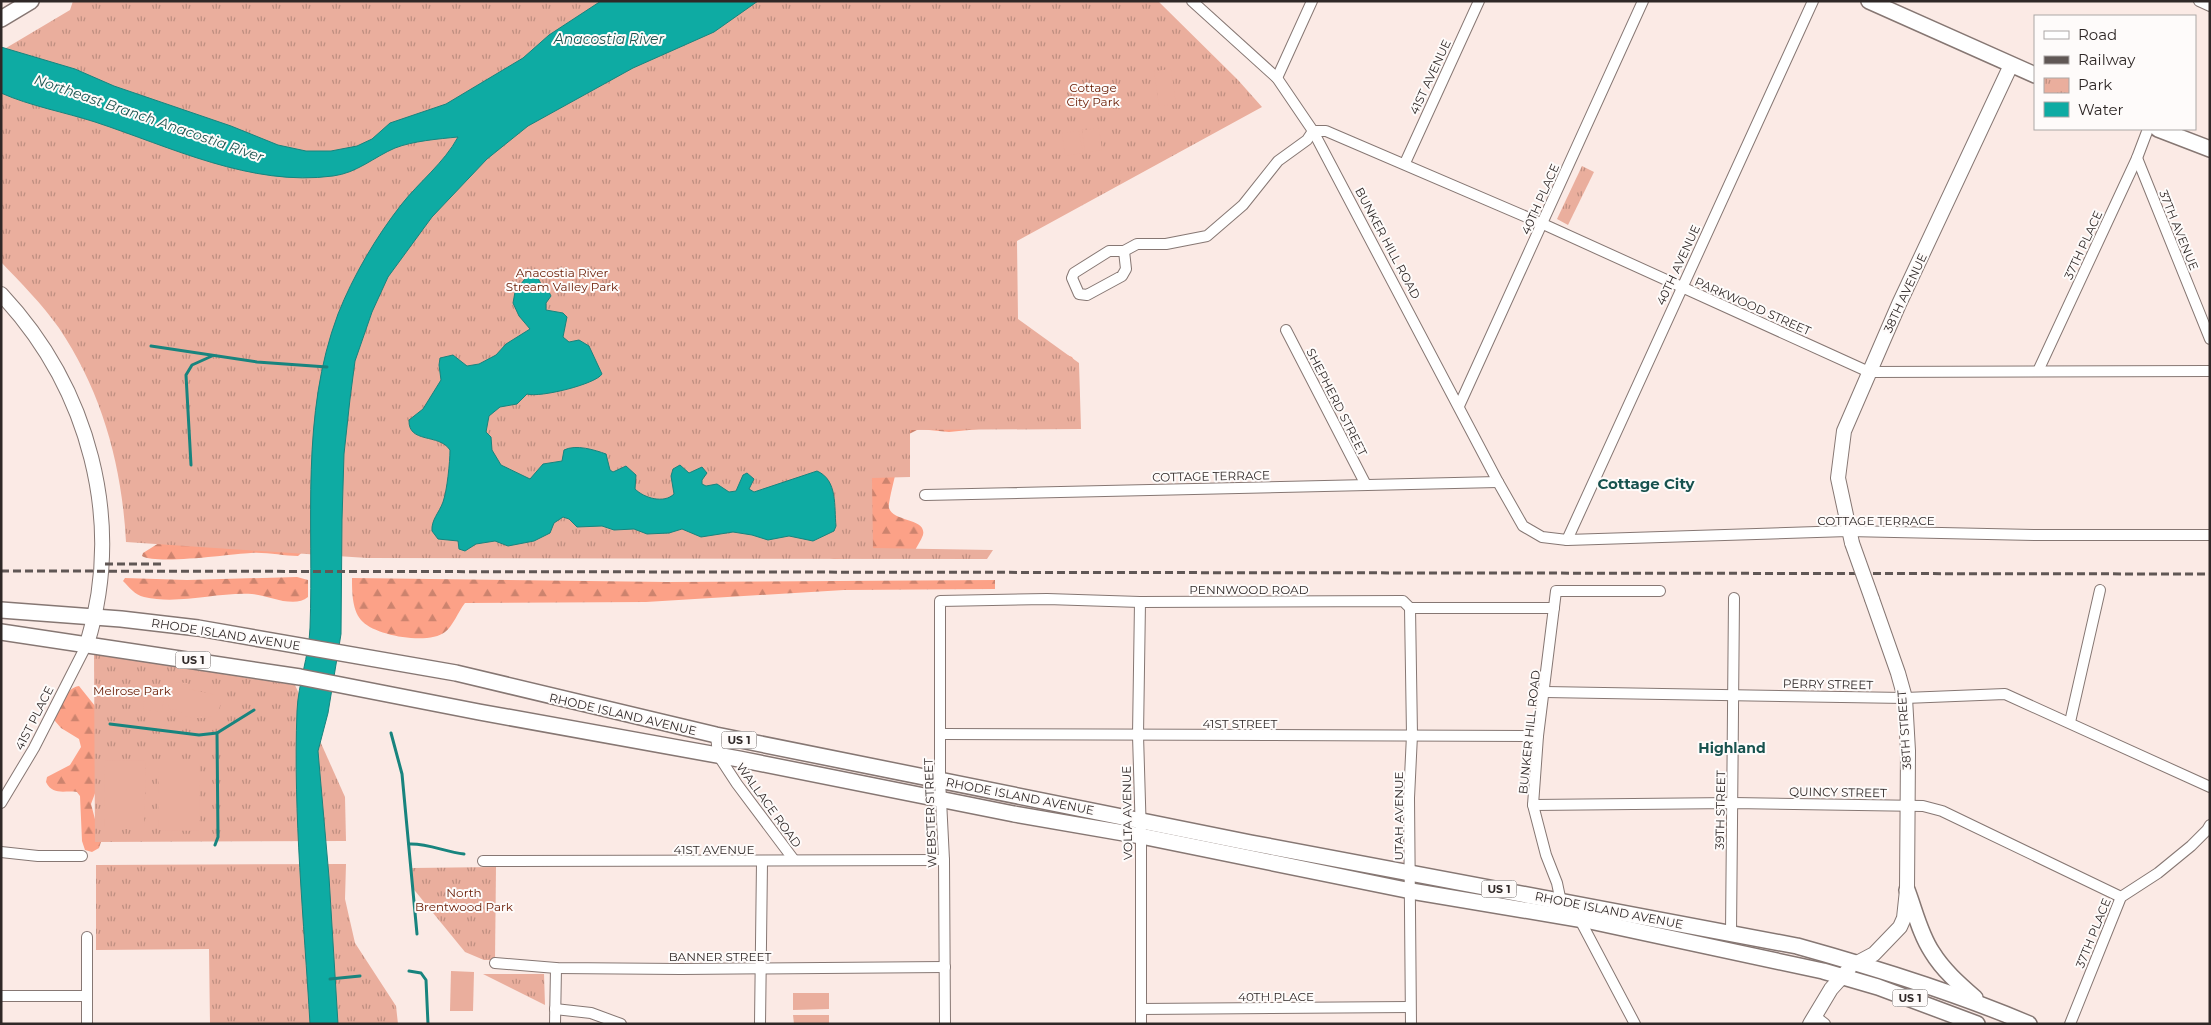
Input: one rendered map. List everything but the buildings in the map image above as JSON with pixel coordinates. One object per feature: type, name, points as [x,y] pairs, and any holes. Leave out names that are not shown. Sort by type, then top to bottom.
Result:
[{"type":"main road","points":[[3,18],[31,1]]},
{"type":"main road","points":[[1869,1],[2034,76]]},
{"type":"main road","name":"38TH AVENUE","points":[[1850,537],[1838,478],[1844,431],[1869,372],[2011,65]]},
{"type":"main road","points":[[2161,130],[2210,149]]},
{"type":"main road","points":[[1,294],[29,326],[58,372],[77,412],[91,456],[100,500],[103,536],[102,568],[95,617],[87,644]]},
{"type":"main road","name":"38TH STREET","points":[[1816,1021],[1841,976],[1857,963],[1874,954],[1900,927],[1904,918],[1907,890],[1908,751],[1904,698],[1898,673],[1850,537]]},
{"type":"main road","name":"RHODE ISLAND AVENUE","points":[[1,610],[95,617],[198,628],[456,674],[716,735],[1410,873],[1797,946],[1857,963],[1979,1003],[2029,1024]]},
{"type":"main road","name":"RHODE ISLAND AVENUE","points":[[1,632],[300,677],[479,712],[718,755],[1014,814],[1141,836],[1410,891],[1580,920],[1841,976],[1915,1000],[1977,1024]]},
{"type":"main road","points":[[1907,890],[1923,936],[1932,953],[1950,975],[1979,1003]]},
{"type":"street","name":"BUNKER HILL ROAD","points":[[1192,1],[1277,78],[1314,132],[1460,406],[1498,482],[1523,526],[1542,537]]},
{"type":"street","points":[[1277,78],[1312,1]]},
{"type":"street","name":"41ST AVENUE","points":[[1405,163],[1479,1]]},
{"type":"street","name":"40TH PLACE","points":[[1460,406],[1643,1]]},
{"type":"street","name":"40TH AVENUE","points":[[1568,540],[1681,287],[1813,1]]},
{"type":"street","points":[[2199,1],[2210,6]]},
{"type":"street","name":"37TH PLACE","points":[[2038,371],[2137,158],[2148,130]]},
{"type":"street","name":"PARKWOOD STREET","points":[[1314,132],[1326,131],[1405,163],[1869,372],[2210,371]]},
{"type":"street","points":[[1124,251],[1126,269],[1122,276],[1087,295],[1079,294],[1072,278],[1074,273],[1109,252],[1124,251],[1137,244],[1166,244],[1207,236],[1243,205],[1278,161],[1301,145],[1314,132]]},
{"type":"street","name":"37TH AVENUE","points":[[2137,158],[2210,339]]},
{"type":"street","name":"SHEPHERD STREET","points":[[1286,330],[1366,485]]},
{"type":"street","name":"COTTAGE TERRACE","points":[[925,495],[1498,482]]},
{"type":"street","name":"COTTAGE TERRACE","points":[[1542,537],[1568,540],[2210,535]]},
{"type":"street","points":[[2070,722],[2100,590]]},
{"type":"street","name":"BUNKER HILL ROAD","points":[[1561,902],[1557,882],[1546,855],[1533,805],[1538,736],[1545,692],[1556,591],[1660,591]]},
{"type":"street","name":"PENNWOOD ROAD","points":[[940,601],[1048,598],[1140,602],[1403,601],[1410,608],[1554,608]]},
{"type":"street","name":"39TH STREET","points":[[1731,934],[1734,598]]},
{"type":"street","name":"WEBSTER STREET","points":[[940,601],[942,734],[940,780],[943,799],[945,1024]]},
{"type":"street","name":"VOLTA AVENUE","points":[[1140,602],[1138,735],[1141,836],[1141,1024]]},
{"type":"street","name":"UTAH AVENUE","points":[[1410,608],[1412,735],[1409,798],[1411,1024]]},
{"type":"street","name":"41ST PLACE","points":[[1,802],[34,748],[87,644]]},
{"type":"street","name":"PERRY STREET","points":[[1545,692],[1904,698],[2005,694],[2210,786]]},
{"type":"street","name":"41ST STREET","points":[[942,734],[1538,736]]},
{"type":"street","name":"WALLACE ROAD","points":[[716,735],[718,755],[737,784],[794,860]]},
{"type":"street","name":"QUINCY STREET","points":[[1533,805],[1907,805],[1942,810],[2121,897]]},
{"type":"street","name":"37TH PLACE","points":[[2070,1024],[2121,897],[2158,873],[2209,828]]},
{"type":"street","points":[[1,852],[38,856],[82,856]]},
{"type":"street","name":"41ST AVENUE","points":[[483,861],[762,862],[794,860],[944,860]]},
{"type":"street","points":[[760,1024],[762,862]]},
{"type":"street","points":[[1580,920],[1635,1024]]},
{"type":"street","points":[[86,1024],[87,937]]},
{"type":"street","name":"BANNER STREET","points":[[495,963],[556,968],[761,969],[945,967]]},
{"type":"street","points":[[555,1024],[556,968]]},
{"type":"street","points":[[1,996],[87,996]]},
{"type":"street","name":"40TH PLACE","points":[[1141,1009],[1410,1007]]},
{"type":"street","points":[[555,1009],[591,1012],[621,1024]]},
{"type":"green space","name":"Anacostia River Stream Valley Park","points":[[73,1],[1158,1],[1238,80],[1262,107],[1017,241],[1018,319],[1079,363],[1081,429],[910,430],[910,477],[872,478],[873,548],[993,550],[987,559],[367,558],[126,542],[124,513],[114,457],[107,430],[87,378],[59,328],[1,262],[1,51],[70,10]]},
{"type":"green space","points":[[1171,69],[1176,104],[1159,106],[1154,71]]},
{"type":"green space","points":[[1099,128],[1102,150],[1085,153],[1082,130]]},
{"type":"green space","points":[[1079,131],[1083,153],[1065,156],[1062,133]]},
{"type":"green space","points":[[1582,166],[1594,172],[1568,225],[1557,219]]},
{"type":"green space","points":[[1059,352],[1072,357],[1075,362],[979,429],[949,432],[919,429],[905,436],[889,508],[897,516],[915,523],[923,530],[923,535],[914,553],[899,557],[883,558],[835,559],[825,556],[868,438]]},
{"type":"green space","points":[[159,543],[306,549],[298,556],[257,553],[163,559],[142,556],[143,553]]},
{"type":"green space","points":[[297,577],[308,580],[308,597],[296,602],[252,594],[171,600],[157,599],[138,594],[123,581],[125,578],[187,580]]},
{"type":"green space","points":[[352,578],[667,582],[995,580],[995,589],[844,590],[646,602],[465,603],[451,626],[445,632],[437,636],[416,638],[391,635],[370,627],[363,622],[359,618],[355,607]]},
{"type":"green space","name":"Melrose Park","points":[[94,654],[295,685],[345,797],[346,841],[95,842]]},
{"type":"green space","points":[[176,682],[187,683],[189,689],[216,695],[221,699],[218,711],[209,717],[197,718],[185,716],[179,710],[170,709],[168,706],[171,685]]},
{"type":"green space","points":[[79,686],[99,711],[97,788],[91,804],[101,842],[99,848],[92,852],[85,850],[82,841],[80,796],[77,792],[55,791],[46,782],[47,777],[70,765],[81,747],[79,739],[61,728],[55,721],[62,699],[70,690]]},
{"type":"green space","points":[[146,687],[165,689],[162,712],[143,709]]},
{"type":"green space","points":[[105,760],[146,761],[144,829],[104,829]]},
{"type":"green space","points":[[159,762],[200,762],[199,831],[158,830]]},
{"type":"green space","points":[[346,864],[345,899],[355,943],[396,1006],[398,1024],[210,1024],[209,949],[96,950],[96,865]]},
{"type":"green space","name":"North Brentwood Park","points":[[496,867],[495,960],[484,960],[465,952],[411,886],[411,868]]},
{"type":"green space","points":[[451,971],[474,972],[473,1011],[450,1011]]},
{"type":"green space","points":[[483,974],[544,974],[545,1005]]},
{"type":"green space","points":[[793,993],[829,993],[829,1009],[793,1010]]},
{"type":"green space","points":[[793,1015],[829,1015],[829,1024],[794,1024]]},
{"type":"water","points":[[601,1],[758,1],[714,32],[633,68],[528,126],[487,159],[432,217],[388,277],[372,312],[355,361],[350,399],[344,454],[341,634],[328,713],[318,751],[329,877],[338,1024],[310,1024],[300,868],[296,750],[299,691],[308,649],[310,628],[311,469],[318,391],[326,352],[338,314],[358,271],[392,217],[439,164],[458,137],[426,141],[395,148],[350,172],[333,176],[302,178],[272,176],[242,170],[182,153],[95,122],[12,98],[1,93],[1,47],[75,69],[114,86],[231,126],[278,145],[306,151],[331,151],[357,146],[372,139],[390,123],[446,104],[523,58],[549,35]]},
{"type":"water","points":[[536,274],[544,290],[549,292],[551,296],[546,303],[546,310],[563,313],[567,317],[563,337],[569,342],[579,340],[589,346],[602,374],[598,378],[579,386],[543,394],[527,394],[517,404],[500,407],[489,416],[486,432],[491,437],[492,450],[501,465],[530,479],[543,464],[562,461],[564,450],[569,448],[591,449],[606,454],[610,470],[613,472],[626,466],[636,475],[635,489],[643,495],[654,499],[665,499],[674,494],[671,476],[673,469],[680,465],[689,473],[702,467],[707,473],[702,480],[702,484],[706,486],[717,484],[729,492],[736,491],[743,475],[747,473],[754,479],[749,489],[754,492],[817,471],[824,475],[832,487],[835,503],[836,526],[834,531],[813,541],[789,536],[768,540],[733,532],[701,537],[682,529],[669,533],[647,534],[634,529],[614,530],[602,526],[577,527],[569,519],[563,517],[554,523],[550,533],[534,541],[508,546],[495,541],[476,544],[465,551],[459,549],[458,541],[438,539],[432,531],[432,527],[444,497],[450,450],[439,442],[419,436],[413,432],[409,420],[423,409],[441,380],[440,358],[453,355],[467,366],[479,364],[496,355],[506,344],[530,329],[519,316],[513,303],[515,292],[527,276]]},
{"type":"waterway","points":[[151,346],[257,362],[327,367]]},
{"type":"waterway","points":[[191,465],[186,375],[192,365],[212,356]]},
{"type":"waterway","points":[[215,845],[218,837],[217,733],[254,710]]},
{"type":"waterway","points":[[110,724],[199,735],[217,733]]},
{"type":"waterway","points":[[391,733],[402,774],[417,934]]},
{"type":"waterway","points":[[409,844],[423,845],[464,854]]},
{"type":"waterway","points":[[409,971],[421,973],[426,980],[428,1024]]},
{"type":"waterway","points":[[330,979],[360,976]]},
{"type":"railway","points":[[105,564],[165,564]]},
{"type":"railway","points":[[1,571],[2210,574]]},
{"type":"district","name":"Cottage City","points":[[1646,483]]},
{"type":"district","name":"Highland","points":[[1732,748]]},
{"type":"water label","name":"Anacostia River","points":[[609,39]]},
{"type":"water label","name":"Northeast Branch Anacostia River","points":[[149,118]]},
{"type":"park label","name":"Cottage City Park","points":[[1093,94]]}]
